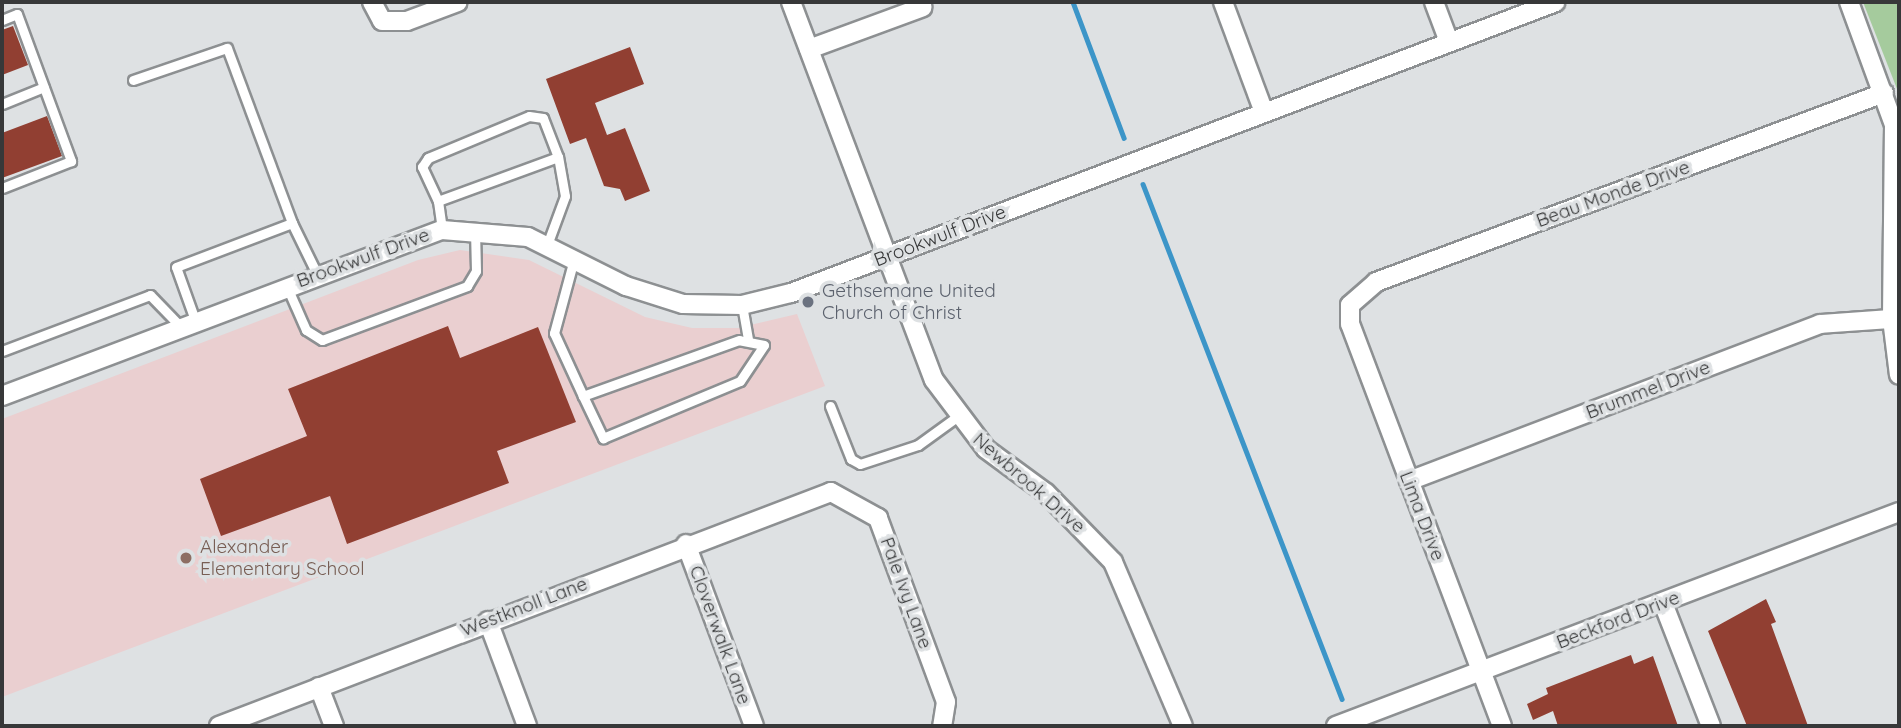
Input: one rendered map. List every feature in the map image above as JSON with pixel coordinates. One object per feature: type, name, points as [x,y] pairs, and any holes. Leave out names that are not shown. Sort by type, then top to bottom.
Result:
[{"type":"street","points":[[372,2],[382,21],[407,21],[458,2]]},
{"type":"street","name":"Newbrook Drive","points":[[791,2],[890,255],[919,348],[958,416],[986,449],[1046,494],[1113,562],[1183,726]]},
{"type":"street","points":[[1223,2],[1264,112]]},
{"type":"street","points":[[1434,2],[1449,42]]},
{"type":"street","points":[[1849,2],[1884,93],[1896,144],[1892,319],[1899,375]]},
{"type":"street","name":"Brookwulf Drive","points":[[2,396],[286,285],[442,230],[475,230],[547,245],[626,286],[683,304],[742,305],[890,255],[1546,3]]},
{"type":"street","points":[[809,49],[923,7]]},
{"type":"street","name":"Beau Monde Drive","points":[[1350,304],[1376,282],[1884,93]]},
{"type":"street","name":"Lima Drive","points":[[1350,304],[1350,324],[1502,726]]},
{"type":"street","name":"Brummel Drive","points":[[1409,481],[1820,324],[1892,319]]},
{"type":"street","name":"Westknoll Lane","points":[[219,726],[687,544],[831,492]]},
{"type":"street","name":"Pale Ivy Lane","points":[[831,492],[878,517],[945,723]]},
{"type":"street","name":"Beckford Drive","points":[[1336,726],[1482,674],[1899,512]]},
{"type":"street","name":"Cloverwalk Lane","points":[[687,544],[754,726]]},
{"type":"street","points":[[1663,603],[1710,726]]},
{"type":"street","points":[[488,621],[527,726]]},
{"type":"street","points":[[319,687],[334,726]]},
{"type":"lane","points":[[2,20],[17,14],[71,161],[2,188]]},
{"type":"lane","points":[[132,80],[228,48],[292,223],[317,274]]},
{"type":"lane","points":[[2,104],[44,88]]},
{"type":"lane","points":[[442,230],[438,201],[422,167],[428,158],[529,116],[543,118],[558,157],[565,196],[547,245]]},
{"type":"lane","points":[[438,201],[558,157]]},
{"type":"lane","points":[[188,323],[176,267],[292,223]]},
{"type":"lane","points":[[286,285],[306,330],[322,340],[467,286],[476,271],[475,230]]},
{"type":"lane","points":[[574,257],[554,332],[583,396],[603,438],[740,381],[764,345],[748,338],[583,396]]},
{"type":"lane","points":[[2,351],[150,295],[188,323]]},
{"type":"lane","points":[[742,305],[748,338]]},
{"type":"lane","points":[[830,406],[851,458],[860,464],[918,445],[958,416]]},
{"type":"shaded area","name":"Alexander Elementary School","points":[[460,250],[529,260],[645,317],[692,328],[738,328],[797,314],[825,386],[2,697],[2,419],[418,260]]},
{"type":"green space","points":[[1863,2],[1899,2],[1899,94]]},
{"type":"building","points":[[13,26],[28,65],[2,75],[2,30]]},
{"type":"building","points":[[630,47],[644,84],[595,103],[607,135],[625,128],[650,191],[625,201],[620,189],[604,186],[586,138],[570,144],[546,79]]},
{"type":"building","points":[[47,116],[62,156],[2,178],[2,133]]},
{"type":"building","points":[[448,326],[460,358],[538,327],[576,422],[497,451],[509,483],[347,544],[330,496],[221,536],[200,479],[307,436],[288,389]]},
{"type":"building","points":[[1766,599],[1776,622],[1771,624],[1808,726],[1747,726],[1708,631]]},
{"type":"building","points":[[1631,655],[1634,664],[1653,656],[1678,726],[1558,726],[1553,711],[1533,720],[1527,704],[1548,694],[1546,688]]},
{"type":"waterway","points":[[1073,2],[1124,138]]},
{"type":"waterway","points":[[1143,184],[1342,699]]},
{"type":"place","name":"Gethsemane United Church of Christ","points":[[808,302]]},
{"type":"place","name":"Alexander Elementary School","points":[[186,558]]}]
